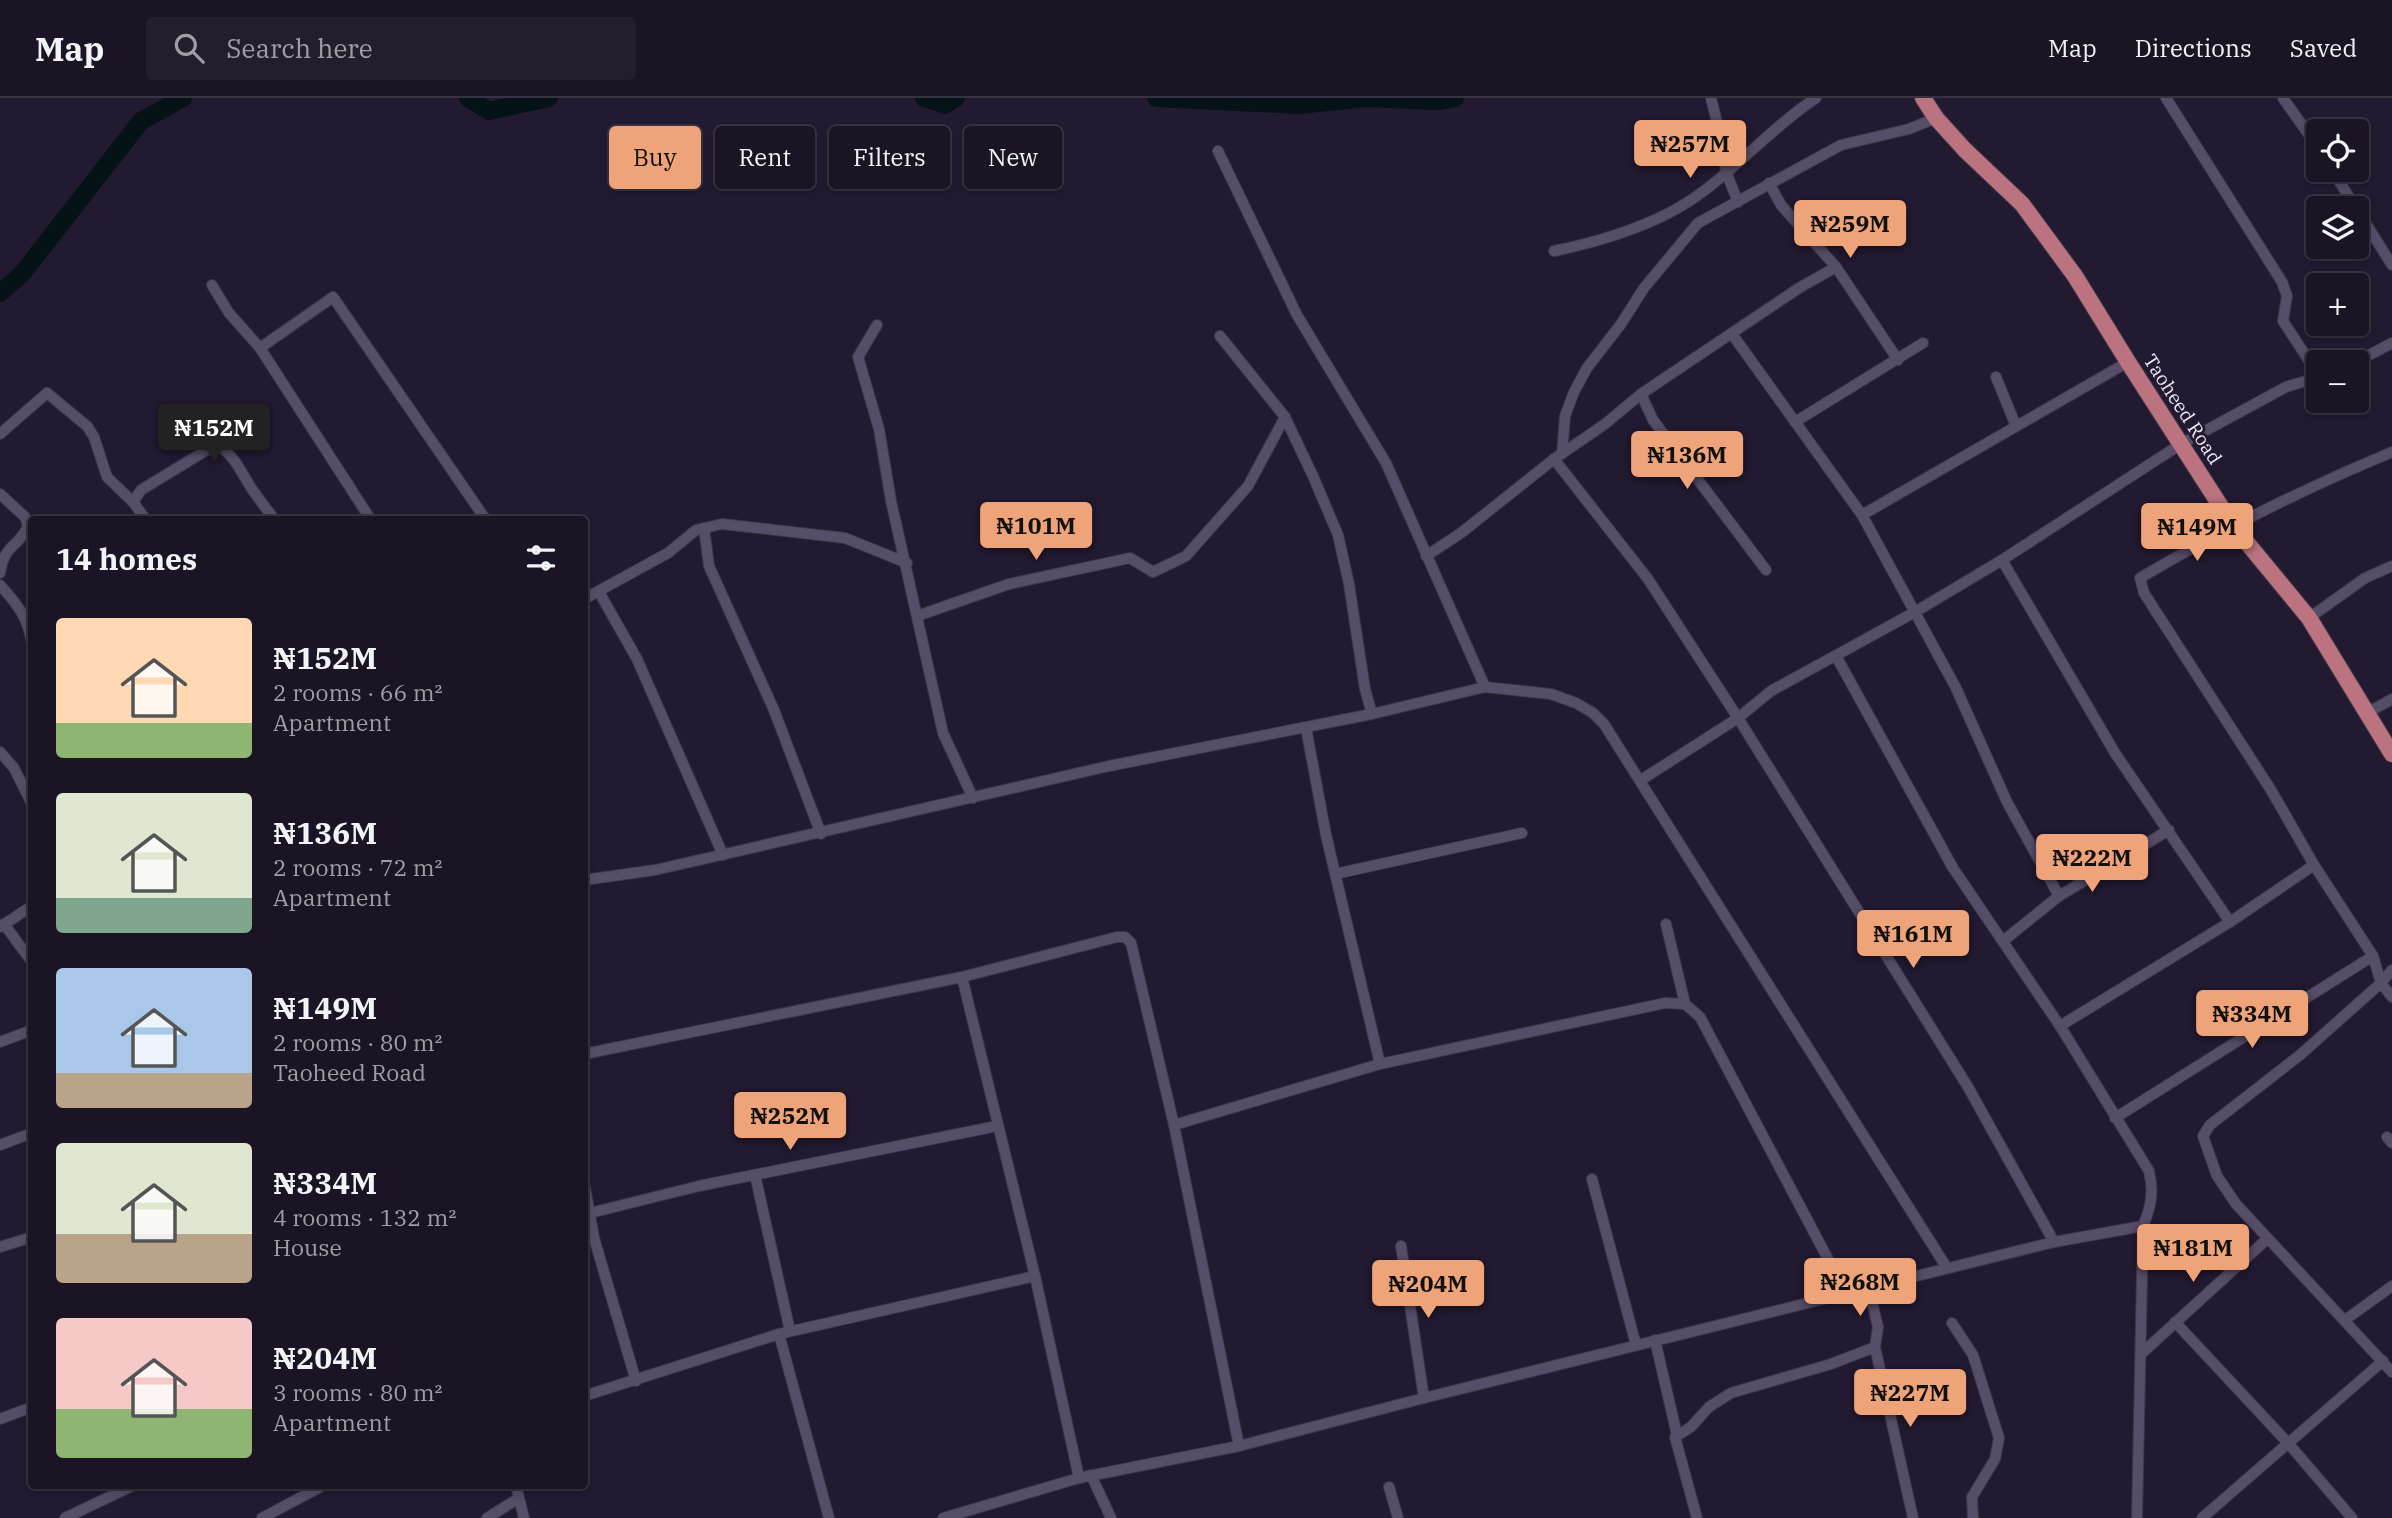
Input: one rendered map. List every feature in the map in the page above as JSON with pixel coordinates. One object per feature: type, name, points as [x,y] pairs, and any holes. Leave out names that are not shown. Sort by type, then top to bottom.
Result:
[{"type":"main road","name":"Taoheed Road","points":[[1923,98],[1936,118],[1965,150],[2022,204],[2075,276],[2234,527],[2309,618],[2392,754]]},
{"type":"street","points":[[1711,98],[1726,172],[1738,202]]},
{"type":"street","points":[[1554,251],[1603,240],[1668,214],[1726,172],[1790,115],[1816,98]]},
{"type":"street","points":[[2166,98],[2282,282],[2287,296],[2283,321],[2306,357]]},
{"type":"street","points":[[2283,98],[2306,131]]},
{"type":"street","points":[[1936,118],[1909,129],[1841,145],[1706,218],[1693,228],[1644,288],[1621,324],[1587,368],[1565,416],[1558,456],[1648,579],[1738,718],[1968,1087],[2054,1242]]},
{"type":"street","points":[[1218,151],[1297,315],[1386,463],[1485,687]]},
{"type":"street","points":[[2340,182],[2392,265]]},
{"type":"street","points":[[1769,183],[1781,205],[1836,267],[1898,360]]},
{"type":"street","points":[[1426,556],[1461,533],[1641,394],[1799,288],[1836,267]]},
{"type":"street","points":[[212,285],[229,313],[260,348],[366,516]]},
{"type":"street","points":[[260,348],[333,297],[483,516]]},
{"type":"street","points":[[877,325],[858,357],[879,429],[891,501],[943,733],[972,798]]},
{"type":"street","points":[[1732,334],[1862,515],[1956,688],[2007,802],[2059,896]]},
{"type":"street","points":[[1220,336],[1285,417],[1338,535],[1349,584],[1365,689],[1372,714]]},
{"type":"street","points":[[1795,422],[1923,343]]},
{"type":"street","points":[[2369,355],[2392,343]]},
{"type":"street","points":[[1862,515],[2127,362]]},
{"type":"street","points":[[1996,377],[2016,426]]},
{"type":"street","points":[[1641,780],[1738,718],[1771,691],[1915,612],[2002,560],[2181,444],[2286,387],[2306,381]]},
{"type":"street","points":[[0,434],[47,393],[87,426],[94,437],[107,477],[143,516]]},
{"type":"street","points":[[1641,394],[1653,420],[1766,570]]},
{"type":"street","points":[[917,616],[1009,584],[1130,558],[1153,572],[1186,556],[1248,486],[1285,417]]},
{"type":"street","points":[[133,502],[141,490],[215,445],[222,447],[234,459],[272,516]]},
{"type":"street","points":[[2392,452],[2305,490],[2211,536],[2140,578],[2144,593],[2271,790],[2314,865],[2372,956],[2381,983],[2392,997]]},
{"type":"street","points":[[0,494],[25,517],[28,527]]},
{"type":"street","points":[[588,597],[668,553],[696,530],[722,524],[845,538],[906,564]]},
{"type":"street","points":[[704,528],[709,566],[774,710],[821,834]]},
{"type":"street","points":[[0,573],[2,559],[9,547],[28,531]]},
{"type":"street","points":[[2002,560],[2115,753],[2230,922]]},
{"type":"street","points":[[2309,618],[2365,578],[2392,566]]},
{"type":"street","points":[[0,586],[15,602],[28,622]]},
{"type":"street","points":[[599,592],[637,659],[723,855]]},
{"type":"street","points":[[1836,656],[1953,868],[2060,1026],[2149,1171],[2153,1187],[2151,1208],[2143,1226],[2137,1518]]},
{"type":"street","points":[[588,879],[655,870],[1109,766],[1372,714],[1485,687],[1551,694],[1576,703],[1593,713],[1604,724],[1947,1269]]},
{"type":"street","points":[[2367,713],[2392,699]]},
{"type":"street","points":[[1306,727],[1335,874],[1380,1064]]},
{"type":"street","points":[[0,752],[14,768],[28,796]]},
{"type":"street","points":[[2003,941],[2059,896],[2169,830]]},
{"type":"street","points":[[1335,874],[1522,833]]},
{"type":"street","points":[[2060,1026],[2230,922],[2314,865]]},
{"type":"street","points":[[28,909],[2,925],[28,957]]},
{"type":"street","points":[[1666,924],[1685,1004],[1700,1017],[1846,1293]]},
{"type":"street","points":[[588,1053],[962,977],[1117,936],[1125,937],[1131,943],[1174,1125],[1239,1446]]},
{"type":"street","points":[[2115,1118],[2372,956]]},
{"type":"street","points":[[2392,970],[2300,1055],[2210,1125],[2203,1136],[2217,1176],[2236,1203],[2392,1372]]},
{"type":"street","points":[[962,977],[1035,1276],[1079,1478]]},
{"type":"street","points":[[1174,1125],[1380,1064],[1665,1003],[1685,1004]]},
{"type":"street","points":[[0,1042],[28,1032]]},
{"type":"street","points":[[590,1213],[755,1175],[997,1126]]},
{"type":"street","points":[[0,1145],[28,1134]]},
{"type":"street","points":[[755,1175],[784,1333],[829,1518]]},
{"type":"street","points":[[1592,1179],[1636,1345]]},
{"type":"street","points":[[588,1203],[589,1239],[636,1381]]},
{"type":"street","points":[[943,1518],[1091,1475],[1239,1446],[2054,1242],[2143,1226]]},
{"type":"street","points":[[0,1247],[28,1238]]},
{"type":"street","points":[[2141,1354],[2267,1239]]},
{"type":"street","points":[[1401,1246],[1424,1398]]},
{"type":"street","points":[[588,1395],[758,1339],[1035,1276]]},
{"type":"street","points":[[2345,1320],[2392,1286]]},
{"type":"street","points":[[1869,1289],[1878,1327],[1875,1347],[1913,1518]]},
{"type":"street","points":[[2175,1322],[2288,1443],[2353,1518]]},
{"type":"street","points":[[1952,1323],[1973,1355],[1998,1438],[1995,1459],[1972,1497],[1973,1518]]},
{"type":"street","points":[[1655,1340],[1677,1446],[1697,1518]]},
{"type":"street","points":[[1677,1436],[1691,1427],[1709,1407],[1731,1393],[1831,1364],[1875,1347]]},
{"type":"street","points":[[2202,1518],[2383,1361]]},
{"type":"street","points":[[0,1419],[28,1408]]},
{"type":"street","points":[[1091,1475],[1111,1518]]},
{"type":"street","points":[[1389,1487],[1398,1518]]},
{"type":"street","points":[[65,1518],[126,1489]]},
{"type":"street","points":[[262,1518],[316,1489]]},
{"type":"street","points":[[517,1489],[524,1518]]},
{"type":"street","points":[[487,1518],[519,1498]]},
{"type":"waterway","points":[[0,293],[21,275],[141,121],[183,98]]},
{"type":"waterway","points":[[468,98],[489,111],[549,98]]},
{"type":"waterway","points":[[924,98],[945,105],[956,98]]},
{"type":"waterway","points":[[1156,98],[1299,105],[1365,98],[1437,101],[1455,98]]}]
